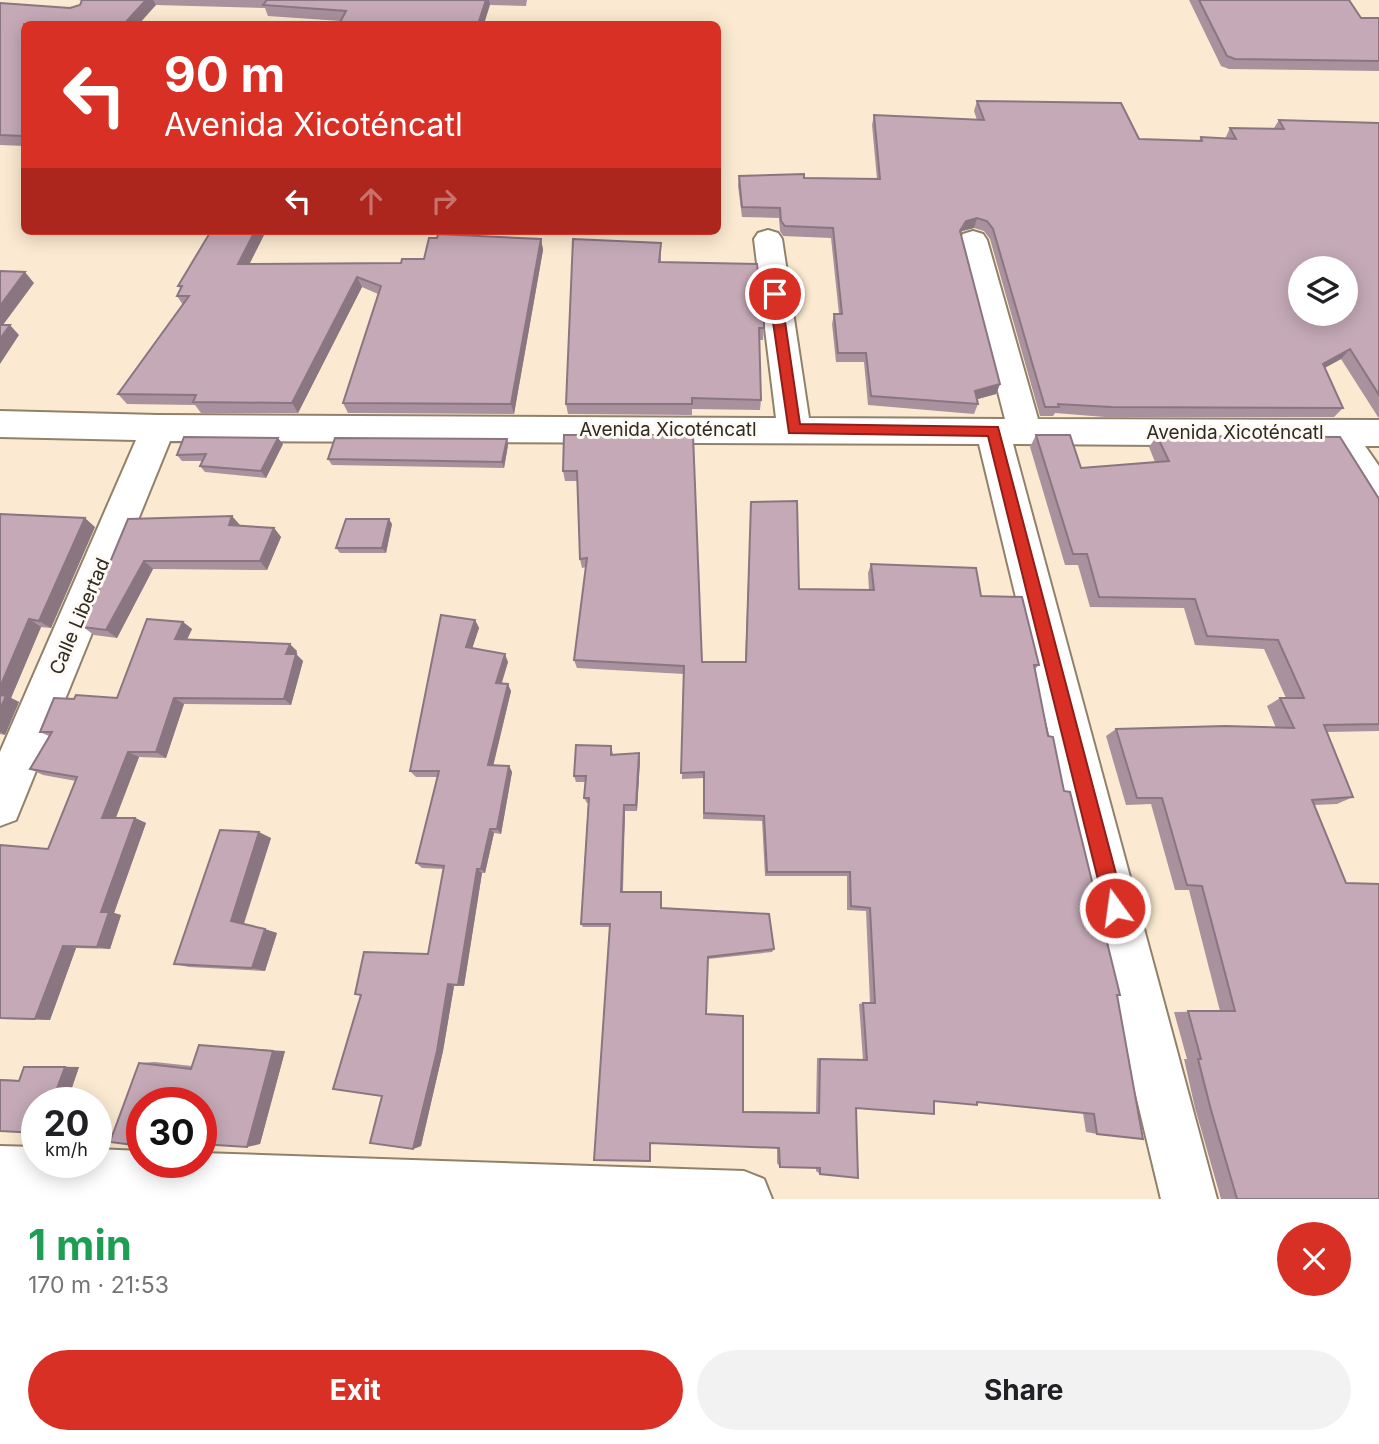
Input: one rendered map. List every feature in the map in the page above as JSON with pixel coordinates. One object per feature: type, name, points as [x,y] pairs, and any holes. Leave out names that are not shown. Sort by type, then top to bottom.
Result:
[{"type":"street","points":[[768,239],[794,430]]},
{"type":"street","points":[[973,240],[1009,431],[1189,1199]]},
{"type":"street","name":"Avenida Xicoténcatl","points":[[0,424],[158,428],[1379,433]]},
{"type":"street","name":"Calle Libertad","points":[[0,804],[158,428]]},
{"type":"street","points":[[1338,432],[1379,495]]},
{"type":"street","points":[[0,1173],[744,1199]]},
{"type":"building","points":[[82,0],[146,0],[127,21],[21,21],[21,136],[0,135],[0,3],[70,8],[80,5]]},
{"type":"building","points":[[267,0],[486,0],[479,21],[341,21],[346,11],[263,5]]},
{"type":"building","points":[[1199,0],[1349,0],[1361,18],[1379,18],[1379,61],[1235,59],[1227,56]]},
{"type":"building","points":[[977,101],[1121,103],[1139,139],[1202,141],[1201,137],[1236,139],[1230,128],[1284,129],[1279,120],[1379,123],[1379,395],[1350,349],[1323,364],[1343,408],[1111,407],[1058,404],[1059,407],[1045,407],[993,229],[987,221],[977,218],[966,221],[960,231],[1000,384],[975,391],[978,404],[871,396],[866,353],[838,353],[834,314],[842,314],[833,228],[785,226],[781,221],[780,208],[742,207],[739,176],[804,174],[804,178],[880,179],[874,115],[984,120]]},
{"type":"building","points":[[209,235],[253,235],[238,264],[401,263],[402,259],[424,259],[429,238],[437,238],[438,235],[541,239],[511,404],[343,403],[381,286],[357,277],[292,403],[193,402],[196,395],[118,394],[189,296],[177,296],[182,286],[178,286]]},
{"type":"building","points":[[573,239],[661,243],[659,262],[757,264],[764,323],[764,328],[759,328],[761,400],[692,398],[692,404],[566,404]]},
{"type":"building","points":[[0,271],[25,272],[0,306]]},
{"type":"building","points":[[0,325],[10,325],[0,339]]},
{"type":"building","points":[[564,435],[693,435],[702,662],[746,662],[751,502],[797,501],[799,589],[874,590],[871,564],[976,568],[981,596],[1022,597],[1039,665],[1034,665],[1048,736],[1053,737],[1064,791],[1070,792],[1120,995],[1117,995],[1143,1139],[1097,1134],[1094,1114],[977,1102],[977,1105],[934,1101],[934,1114],[856,1108],[858,1178],[820,1174],[820,1168],[780,1167],[779,1148],[650,1143],[650,1161],[594,1160],[610,924],[581,924],[589,798],[584,798],[586,776],[574,776],[576,745],[611,746],[611,755],[639,753],[636,805],[624,805],[621,892],[661,892],[661,908],[769,914],[774,949],[708,957],[706,1014],[743,1016],[743,1112],[819,1113],[820,1059],[867,1060],[863,1003],[875,1003],[870,908],[851,906],[850,872],[767,872],[764,816],[704,813],[704,772],[681,773],[684,666],[574,660],[587,558],[580,559],[577,471],[563,471]]},
{"type":"building","points":[[1036,435],[1070,435],[1081,468],[1169,461],[1157,436],[1340,437],[1379,499],[1379,724],[1324,725],[1353,797],[1312,800],[1346,883],[1379,884],[1379,1199],[1237,1199],[1211,1110],[1188,1011],[1235,1011],[1202,886],[1187,885],[1162,798],[1137,798],[1116,729],[1225,726],[1294,728],[1280,698],[1304,698],[1278,640],[1207,636],[1195,599],[1099,597],[1087,554],[1073,554]]},
{"type":"building","points":[[184,437],[278,438],[261,471],[200,466],[206,454],[177,455]]},
{"type":"building","points":[[335,438],[507,439],[502,462],[328,459]]},
{"type":"building","points":[[0,514],[85,518],[39,621],[29,619],[0,687]]},
{"type":"building","points":[[232,516],[229,525],[274,528],[260,561],[144,561],[106,630],[83,627],[128,519]]},
{"type":"building","points":[[346,519],[389,519],[382,548],[336,548]]},
{"type":"building","points":[[441,615],[475,620],[466,647],[505,654],[496,683],[508,684],[488,765],[509,766],[497,829],[490,829],[481,869],[477,869],[458,985],[448,984],[437,1051],[413,1149],[370,1143],[382,1096],[333,1089],[361,995],[355,994],[364,952],[428,954],[444,866],[416,863],[439,771],[410,771]]},
{"type":"building","points":[[147,619],[183,622],[175,639],[290,644],[286,654],[296,654],[284,699],[174,698],[156,752],[128,752],[102,818],[135,818],[101,912],[109,912],[97,947],[63,946],[35,1019],[0,1018],[0,845],[48,849],[77,777],[30,769],[52,732],[40,732],[54,698],[74,699],[76,695],[117,698]]},
{"type":"building","points":[[0,695],[6,696],[0,709]]},
{"type":"building","points":[[220,830],[259,832],[231,921],[265,929],[252,968],[174,964]]},
{"type":"building","points":[[199,1045],[273,1051],[247,1147],[217,1145],[217,1087],[130,1087],[139,1063],[191,1069]]},
{"type":"building","points":[[24,1067],[65,1067],[58,1087],[21,1087],[21,1132],[0,1131],[0,1080],[19,1081]]},
{"type":"building","points":[[126,1098],[126,1144],[112,1142]]},
{"type":"route","points":[[775,294],[794,430],[993,430],[1115,908]]}]
